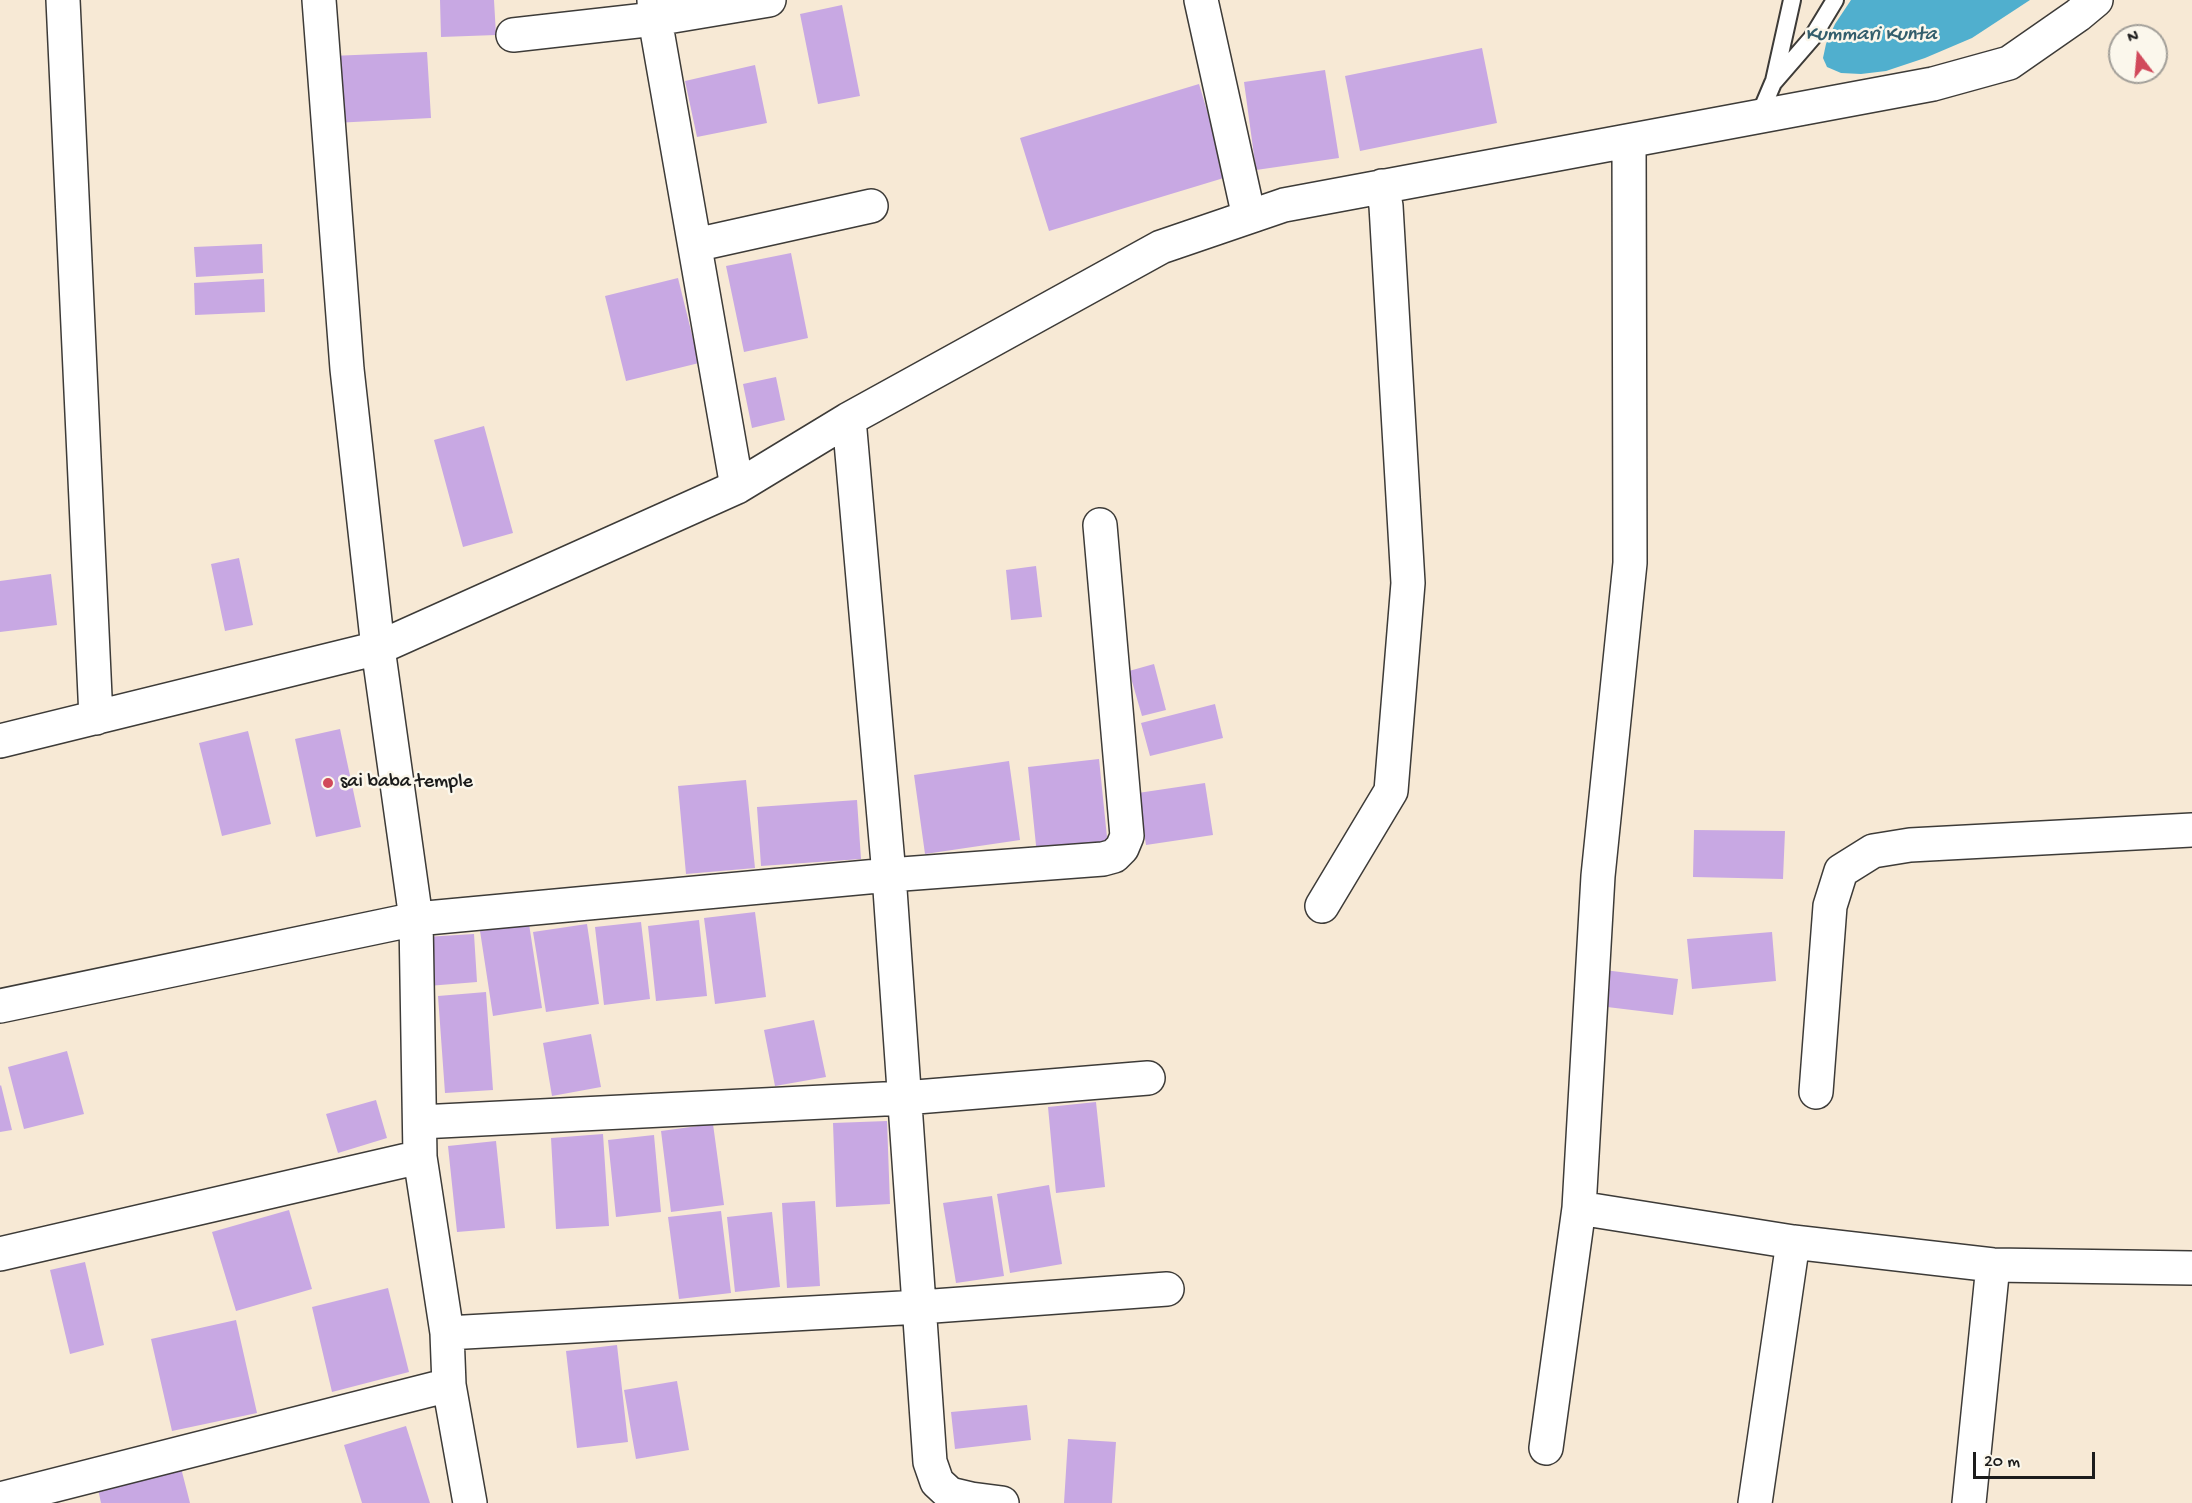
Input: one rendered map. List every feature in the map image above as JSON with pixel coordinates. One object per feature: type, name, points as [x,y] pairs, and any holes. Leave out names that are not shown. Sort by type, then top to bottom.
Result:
[{"type":"street","points":[[63,0],[96,718]]},
{"type":"street","points":[[319,0],[347,369],[378,648],[416,919],[420,1157],[447,1333],[449,1385],[470,1503]]},
{"type":"street","points":[[513,35],[655,9],[769,0]]},
{"type":"street","points":[[1201,0],[1250,217]]},
{"type":"street","points":[[0,741],[378,648],[737,487],[849,419],[1161,247],[1284,205],[1934,84],[2008,63],[2096,0]]},
{"type":"street","points":[[655,9],[737,487]]},
{"type":"street","points":[[1546,1448],[1580,1208],[1598,876],[1629,563],[1629,141]]},
{"type":"street","points":[[1322,906],[1391,791],[1392,779],[1408,583],[1386,207],[1382,186]]},
{"type":"street","points":[[695,245],[871,206]]},
{"type":"street","points":[[849,419],[889,875],[930,1462],[937,1493],[1002,1503]]},
{"type":"street","points":[[0,1006],[416,919],[889,875],[1103,860],[1114,856],[1122,848],[1127,836],[1100,525]]},
{"type":"street","points":[[1816,1092],[1830,906],[1841,871],[1873,851],[1910,845],[2192,830]]},
{"type":"street","points":[[420,1122],[904,1098],[1148,1078]]},
{"type":"street","points":[[0,1254],[420,1157]]},
{"type":"street","points":[[1580,1208],[1792,1242],[1993,1266],[2192,1268]]},
{"type":"street","points":[[1755,1503],[1792,1242]]},
{"type":"street","points":[[1969,1503],[1993,1266]]},
{"type":"street","points":[[447,1333],[920,1307],[1167,1289]]},
{"type":"street","points":[[0,1498],[449,1385]]},
{"type":"lane","points":[[1759,116],[1773,83],[1792,0]]},
{"type":"lane","points":[[1773,83],[1812,38],[1835,0]]},
{"type":"water","name":"Kummari Kunta","points":[[1851,0],[2030,0],[1972,38],[1925,58],[1886,71],[1861,74],[1841,73],[1827,67],[1823,58],[1826,44],[1835,24]]},
{"type":"building","points":[[440,0],[494,0],[496,35],[441,37]]},
{"type":"building","points":[[842,5],[860,96],[818,104],[800,14]]},
{"type":"building","points":[[1482,48],[1497,123],[1360,151],[1345,76]]},
{"type":"building","points":[[427,52],[431,118],[334,123],[331,56]]},
{"type":"building","points":[[755,65],[767,123],[697,137],[685,81]]},
{"type":"building","points":[[1325,70],[1339,158],[1256,170],[1244,82]]},
{"type":"building","points":[[1199,84],[1227,177],[1049,231],[1020,138]]},
{"type":"building","points":[[262,244],[263,273],[196,277],[194,247]]},
{"type":"building","points":[[791,253],[808,338],[744,352],[726,266]]},
{"type":"building","points":[[678,278],[699,363],[626,381],[605,296]]},
{"type":"building","points":[[264,279],[265,312],[195,315],[194,283]]},
{"type":"building","points":[[776,377],[785,420],[752,428],[743,384]]},
{"type":"building","points":[[484,426],[513,533],[463,547],[434,440]]},
{"type":"building","points":[[239,558],[253,625],[225,631],[211,564]]},
{"type":"building","points":[[1036,566],[1042,617],[1011,620],[1006,570]]},
{"type":"building","points":[[51,574],[57,625],[0,632],[0,581]]},
{"type":"building","points":[[1154,664],[1166,710],[1142,716],[1129,671]]},
{"type":"building","points":[[1215,704],[1223,738],[1150,756],[1141,723]]},
{"type":"building","name":"sai baba temple","points":[[340,729],[361,827],[316,837],[295,739]]},
{"type":"building","points":[[248,731],[271,824],[222,836],[199,743]]},
{"type":"building","points":[[1099,759],[1108,847],[1037,855],[1028,767]]},
{"type":"building","points":[[1009,761],[1020,840],[925,854],[914,775]]},
{"type":"building","points":[[746,780],[755,868],[686,874],[678,786]]},
{"type":"building","points":[[1205,783],[1213,835],[1146,845],[1138,793]]},
{"type":"building","points":[[857,800],[861,859],[761,866],[757,807]]},
{"type":"building","points":[[1694,830],[1785,831],[1783,879],[1693,877]]},
{"type":"building","points":[[755,912],[766,997],[715,1004],[704,918]]},
{"type":"building","points":[[699,920],[707,996],[656,1001],[648,926]]},
{"type":"building","points":[[641,922],[650,999],[604,1005],[595,927]]},
{"type":"building","points":[[529,924],[542,1008],[493,1016],[480,931]]},
{"type":"building","points":[[587,924],[599,1004],[546,1012],[533,932]]},
{"type":"building","points":[[1772,932],[1776,981],[1692,989],[1687,939]]},
{"type":"building","points":[[474,934],[477,982],[428,986],[425,937]]},
{"type":"building","points":[[1604,970],[1678,979],[1673,1015],[1599,1006]]},
{"type":"building","points":[[486,992],[493,1090],[445,1093],[438,996]]},
{"type":"building","points":[[814,1020],[826,1077],[775,1086],[764,1030]]},
{"type":"building","points":[[591,1034],[601,1087],[552,1096],[543,1043]]},
{"type":"building","points":[[67,1051],[84,1114],[24,1129],[8,1067]]},
{"type":"building","points":[[0,1086],[12,1130],[0,1132]]},
{"type":"building","points":[[376,1100],[387,1138],[338,1153],[326,1114]]},
{"type":"building","points":[[1096,1102],[1105,1187],[1056,1193],[1048,1107]]},
{"type":"building","points":[[887,1121],[890,1204],[836,1207],[833,1123]]},
{"type":"building","points":[[713,1124],[724,1205],[671,1212],[661,1131]]},
{"type":"building","points":[[603,1134],[609,1226],[556,1229],[551,1138]]},
{"type":"building","points":[[654,1135],[661,1212],[616,1217],[608,1140]]},
{"type":"building","points":[[496,1141],[505,1228],[457,1232],[448,1146]]},
{"type":"building","points":[[1049,1185],[1062,1264],[1010,1273],[997,1194]]},
{"type":"building","points":[[992,1196],[1004,1276],[956,1283],[943,1203]]},
{"type":"building","points":[[815,1201],[820,1286],[787,1288],[782,1203]]},
{"type":"building","points":[[289,1210],[312,1289],[236,1311],[212,1232]]},
{"type":"building","points":[[721,1211],[731,1293],[679,1299],[668,1217]]},
{"type":"building","points":[[772,1212],[780,1287],[735,1292],[727,1217]]},
{"type":"building","points":[[85,1262],[104,1345],[70,1354],[50,1270]]},
{"type":"building","points":[[388,1288],[409,1372],[332,1392],[312,1307]]},
{"type":"building","points":[[236,1320],[257,1413],[172,1431],[151,1339]]},
{"type":"building","points":[[617,1345],[628,1442],[577,1448],[566,1351]]},
{"type":"building","points":[[677,1381],[689,1450],[636,1459],[624,1390]]},
{"type":"building","points":[[1027,1405],[1031,1440],[955,1449],[951,1412]]},
{"type":"building","points":[[406,1426],[430,1503],[362,1503],[344,1445]]},
{"type":"building","points":[[1068,1439],[1116,1442],[1112,1503],[1064,1503]]},
{"type":"building","points":[[181,1468],[190,1503],[101,1503],[98,1489]]},
{"type":"place","name":"sai baba temple","points":[[328,783]]}]
